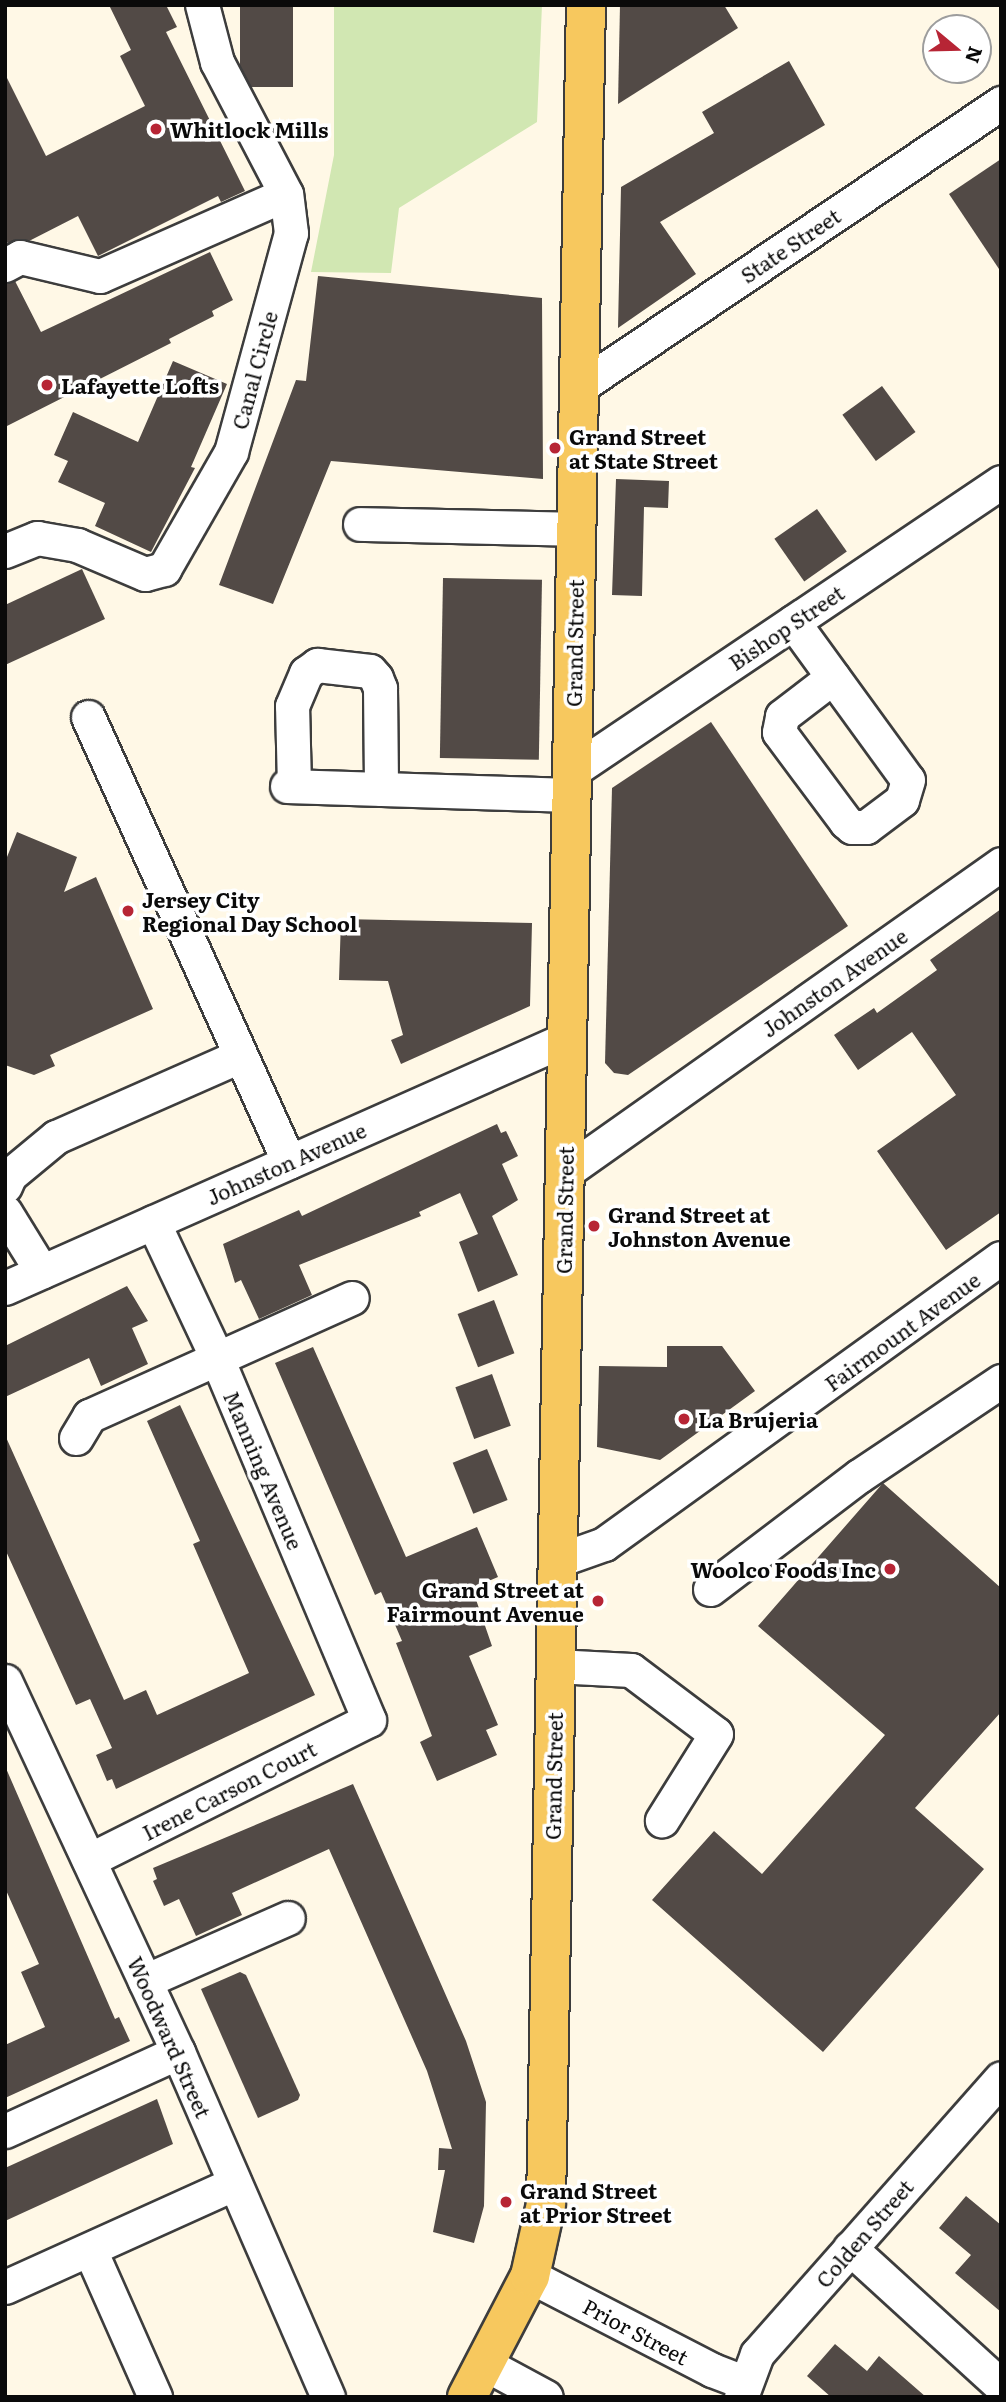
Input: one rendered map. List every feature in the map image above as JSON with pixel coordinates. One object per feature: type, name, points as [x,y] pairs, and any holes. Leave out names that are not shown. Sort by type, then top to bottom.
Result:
[{"type":"main road","name":"Grand Street","points":[[476,2380],[530,2276],[546,2191],[586,5]]},
{"type":"street","name":"Canal Circle","points":[[5,551],[37,538],[77,545],[145,574],[164,569],[174,558],[231,452],[291,233],[286,194],[217,62],[202,5]]},
{"type":"street","name":"State Street","points":[[579,387],[1001,103]]},
{"type":"street","points":[[5,265],[20,257],[100,276],[286,194]]},
{"type":"street","name":"Bishop Street","points":[[572,783],[793,622],[1001,482]]},
{"type":"street","points":[[360,524],[576,529]]},
{"type":"street","points":[[793,622],[833,677]]},
{"type":"street","points":[[381,789],[380,688],[370,671],[326,665],[306,673],[292,706],[290,786],[381,789],[572,783]]},
{"type":"street","points":[[88,717],[289,1162]]},
{"type":"street","name":"Johnston Avenue","points":[[564,1173],[1001,864]]},
{"type":"street","name":"Johnston Avenue","points":[[5,1288],[566,1039]]},
{"type":"street","points":[[5,1186],[10,1175],[56,1137],[240,1056]]},
{"type":"street","points":[[5,1212],[42,1272]]},
{"type":"street","name":"Manning Avenue","points":[[153,1222],[217,1358],[369,1720]]},
{"type":"street","name":"Fairmount Avenue","points":[[556,1561],[604,1544],[1001,1258]]},
{"type":"street","points":[[76,1438],[89,1416],[352,1298]]},
{"type":"street","points":[[710,1589],[859,1476],[1001,1381]]},
{"type":"street","points":[[555,1667],[631,1670],[716,1734],[662,1821]]},
{"type":"street","name":"Woodward Street","points":[[9,1697],[89,1860],[178,2052],[328,2397]]},
{"type":"street","name":"Irene Carson Court","points":[[89,1860],[369,1720]]},
{"type":"street","points":[[145,1982],[288,1918]]},
{"type":"street","points":[[5,2131],[178,2052]]},
{"type":"street","name":"Colden Street","points":[[742,2389],[757,2354],[1001,2078]]},
{"type":"street","points":[[5,2287],[236,2183]]},
{"type":"street","points":[[850,2248],[1001,2386]]},
{"type":"street","points":[[90,2250],[155,2397]]},
{"type":"street","name":"Prior Street","points":[[530,2276],[712,2370],[742,2389]]},
{"type":"street","points":[[476,2380],[546,2397]]},
{"type":"green space","points":[[334,5],[542,5],[537,122],[399,208],[391,273],[311,272],[334,155]]},
{"type":"building","name":"Whitlock Mills","points":[[109,5],[166,5],[177,27],[166,32],[245,191],[221,202],[218,196],[98,256],[78,216],[31,240],[5,243],[5,74],[46,156],[145,106],[120,56],[131,50]]},
{"type":"building","points":[[240,5],[293,5],[293,87],[240,87]]},
{"type":"building","points":[[620,5],[724,5],[738,28],[618,104]]},
{"type":"building","points":[[789,61],[825,125],[660,222],[696,274],[618,328],[621,187],[714,133],[702,112]]},
{"type":"building","points":[[1001,159],[1001,272],[949,194]]},
{"type":"building","name":"Lafayette Lofts","points":[[210,252],[233,300],[212,311],[214,316],[169,339],[171,343],[5,427],[5,284],[15,281],[41,332]]},
{"type":"building","points":[[318,276],[542,298],[543,479],[331,461],[273,604],[219,585],[296,380],[306,381]]},
{"type":"building","points":[[173,361],[227,384],[191,467],[195,468],[151,552],[95,526],[105,503],[58,482],[68,461],[54,455],[73,412],[138,442]]},
{"type":"building","points":[[882,386],[916,432],[876,461],[842,415]]},
{"type":"building","points":[[616,479],[669,481],[668,508],[644,507],[642,596],[612,595]]},
{"type":"building","points":[[817,509],[847,552],[804,581],[774,539]]},
{"type":"building","points":[[82,569],[105,619],[5,665],[5,605]]},
{"type":"building","points":[[443,578],[542,580],[539,760],[440,758]]},
{"type":"building","points":[[711,722],[848,926],[628,1075],[614,1073],[605,1063],[612,788]]},
{"type":"building","points":[[17,832],[77,857],[64,892],[96,877],[153,1009],[50,1055],[55,1066],[34,1075],[5,1065],[5,862]]},
{"type":"building","points":[[1001,909],[1001,1212],[946,1250],[877,1151],[956,1095],[912,1032],[858,1070],[834,1035],[874,1008],[877,1013],[937,970],[930,960]]},
{"type":"building","points":[[341,919],[532,923],[530,1006],[401,1064],[391,1040],[403,1035],[388,981],[339,980]]},
{"type":"building","points":[[497,1124],[501,1133],[506,1131],[518,1156],[502,1164],[518,1200],[492,1216],[518,1275],[478,1292],[459,1242],[478,1234],[460,1193],[419,1212],[421,1216],[299,1265],[312,1295],[259,1319],[241,1280],[235,1283],[223,1244],[299,1210],[302,1216]]},
{"type":"building","points":[[127,1286],[148,1321],[132,1328],[148,1364],[101,1386],[89,1358],[5,1397],[5,1346]]},
{"type":"building","points":[[494,1300],[514,1353],[478,1367],[458,1314]]},
{"type":"building","points":[[667,1346],[722,1346],[755,1391],[660,1460],[597,1447],[599,1366],[667,1367]]},
{"type":"building","points":[[313,1347],[406,1557],[477,1527],[498,1577],[472,1588],[492,1646],[469,1656],[498,1725],[486,1730],[497,1755],[437,1781],[420,1742],[432,1736],[396,1643],[402,1641],[381,1592],[375,1595],[275,1363]]},
{"type":"building","points":[[492,1374],[511,1426],[474,1439],[455,1387]]},
{"type":"building","points":[[180,1405],[315,1695],[116,1789],[112,1779],[107,1781],[96,1755],[112,1748],[90,1699],[76,1705],[5,1549],[5,1435],[124,1700],[146,1690],[157,1715],[249,1673],[193,1544],[200,1541],[147,1421]]},
{"type":"building","points":[[487,1449],[508,1500],[473,1514],[453,1463]]},
{"type":"building","points":[[883,1483],[1001,1588],[1001,1712],[915,1808],[984,1869],[823,2052],[652,1900],[714,1831],[762,1874],[885,1735],[758,1626]]},
{"type":"building","points":[[5,1766],[115,2019],[119,2017],[130,2041],[5,2098],[5,2045],[45,2027],[21,1972],[39,1964],[5,1888]]},
{"type":"building","points":[[353,1784],[466,2041],[486,2102],[484,2206],[474,2243],[433,2232],[445,2170],[438,2170],[439,2148],[452,2149],[427,2071],[329,1849],[232,1893],[242,1915],[196,1936],[179,1899],[164,1906],[153,1881],[157,1879],[153,1868]]},
{"type":"building","points":[[240,1972],[246,1975],[300,2095],[298,2100],[258,2118],[201,1989]]},
{"type":"building","points":[[157,2099],[173,2144],[5,2221],[5,2168]]},
{"type":"building","points":[[966,2196],[1001,2225],[1001,2312],[955,2273],[971,2255],[939,2228]]},
{"type":"building","points":[[835,2344],[867,2371],[879,2356],[926,2397],[831,2397],[807,2376]]},
{"type":"place","name":"Whitlock Mills","points":[[156,129]]},
{"type":"place","name":"Lafayette Lofts","points":[[47,385]]},
{"type":"place","name":"Grand Street at State Street","points":[[555,448]]},
{"type":"place","name":"Jersey City Regional Day School","points":[[128,911]]},
{"type":"place","name":"Grand Street at Johnston Avenue","points":[[594,1226]]},
{"type":"place","name":"La Brujeria","points":[[684,1419]]},
{"type":"place","name":"Woolco Foods Inc","points":[[890,1569]]},
{"type":"place","name":"Grand Street at Fairmount Avenue","points":[[598,1601]]},
{"type":"place","name":"Grand Street at Prior Street","points":[[506,2202]]}]
